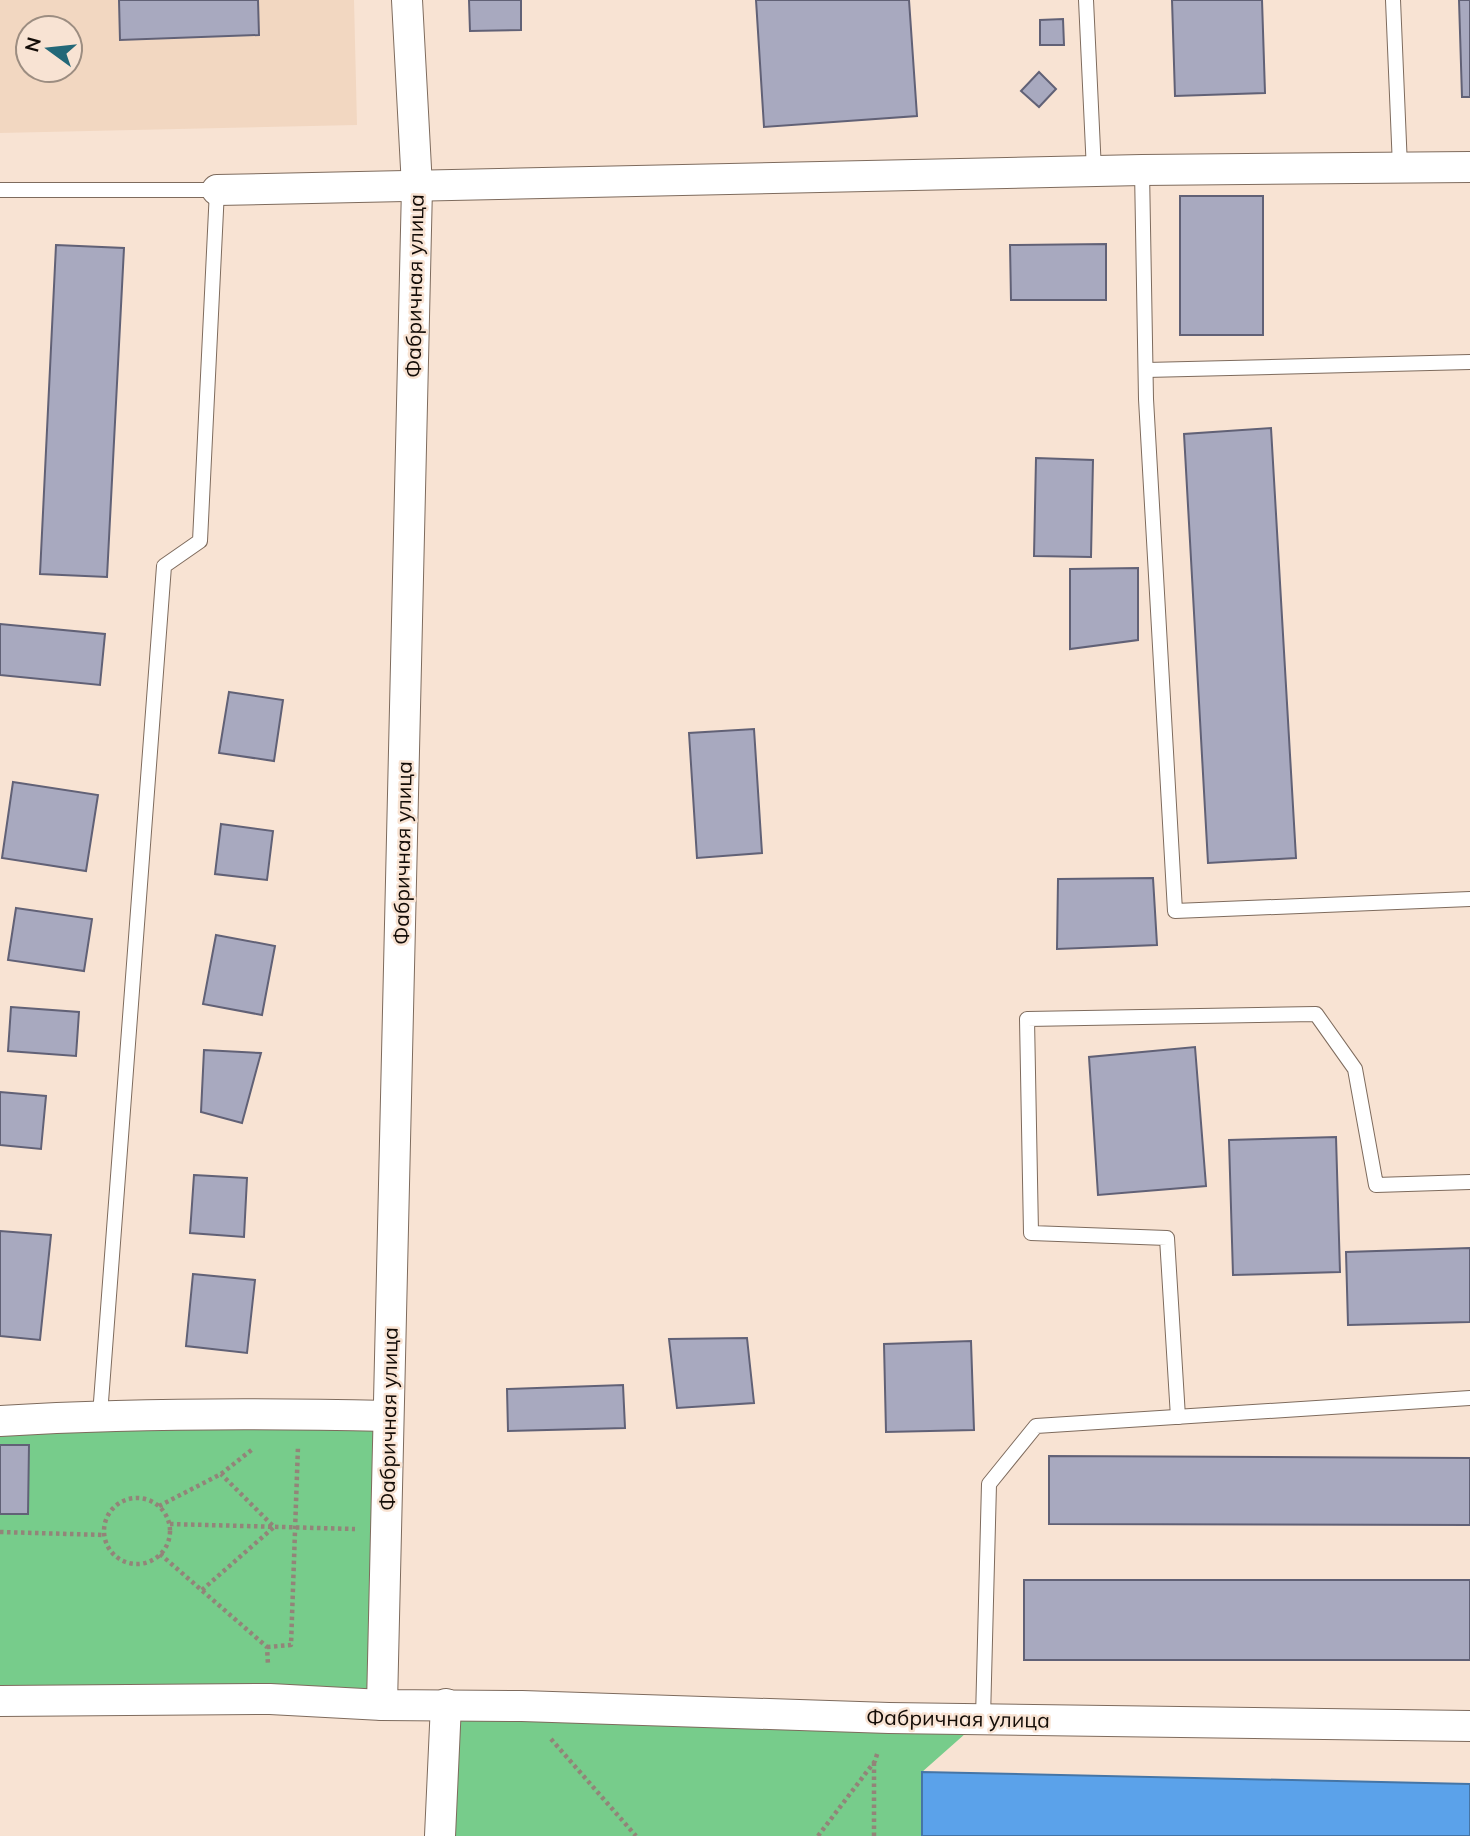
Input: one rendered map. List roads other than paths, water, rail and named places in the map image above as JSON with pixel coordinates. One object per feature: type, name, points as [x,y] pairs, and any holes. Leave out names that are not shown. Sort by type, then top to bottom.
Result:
[{"type":"street","name":"Фабричная улица","points":[[382,1705],[417,187],[407,0]]},
{"type":"street","points":[[217,190],[1142,170],[1470,167]]},
{"type":"street","points":[[0,1421],[100,1415],[299,1413],[388,1416]]},
{"type":"street","name":"Фабричная улица","points":[[0,1701],[270,1699],[382,1705],[446,1704],[889,1717],[1470,1726]]},
{"type":"street","points":[[440,1836],[446,1704]]},
{"type":"lane","points":[[1086,0],[1094,171]]},
{"type":"lane","points":[[1393,0],[1400,167]]},
{"type":"lane","points":[[1142,170],[1146,370],[1175,911],[1470,899]]},
{"type":"lane","points":[[0,190],[217,190],[201,541],[164,566],[100,1415]]},
{"type":"lane","points":[[1146,370],[1470,362]]},
{"type":"lane","points":[[1178,1417],[1167,1238],[1031,1233],[1027,1019],[1316,1014],[1354,1069],[1376,1185],[1470,1182]]},
{"type":"lane","points":[[983,1718],[989,1484],[1036,1426],[1470,1398]]},
{"type":"water","points":[[922,1772],[1470,1784],[1470,1836],[922,1836]]}]
